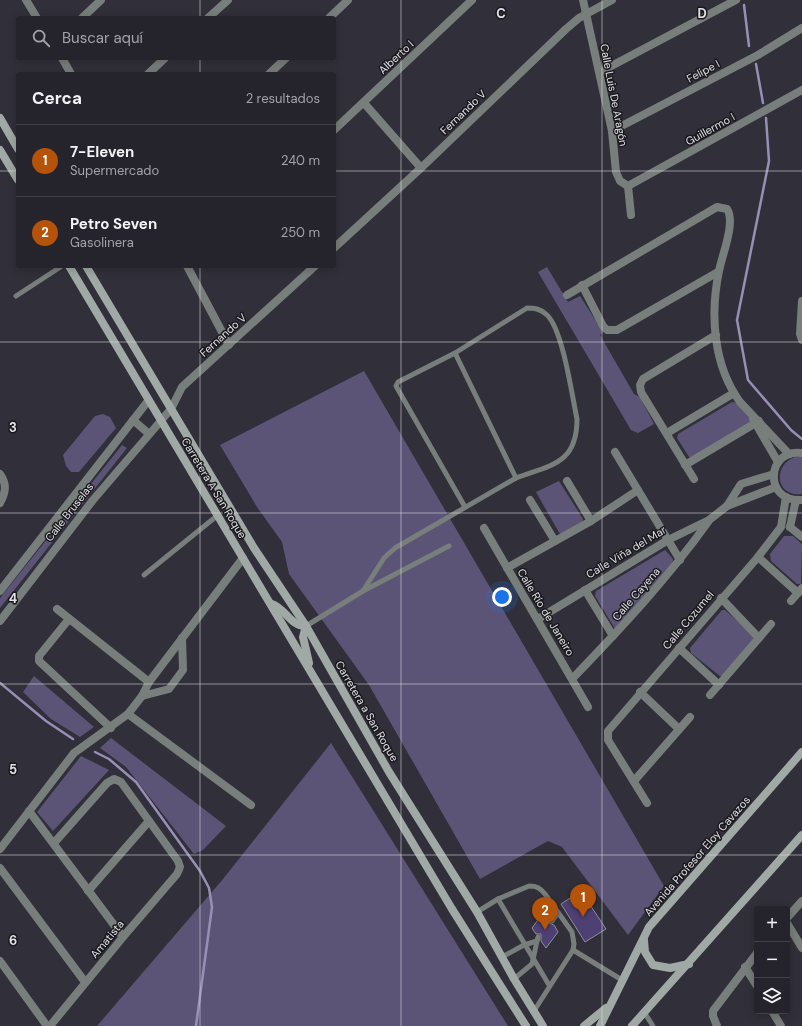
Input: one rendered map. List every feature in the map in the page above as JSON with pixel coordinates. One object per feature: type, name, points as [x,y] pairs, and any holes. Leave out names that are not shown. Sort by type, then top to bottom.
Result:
[{"type":"main road","points":[[0,118],[16,146]]},
{"type":"main road","points":[[0,150],[16,177]]},
{"type":"main road","name":"Carretera A San Roque","points":[[70,268],[137,379],[148,401],[218,515],[452,909],[526,1026]]},
{"type":"main road","points":[[87,268],[171,409]]},
{"type":"main road","name":"Carretera a San Roque","points":[[171,409],[254,548],[306,626],[389,772],[477,912],[541,1024]]},
{"type":"main road","points":[[270,603],[278,607],[296,624],[306,626],[303,638],[310,669]]},
{"type":"main road","name":"Avenida Profesor Eloy Cavazos","points":[[600,1026],[622,980],[644,940],[649,927],[802,752]]},
{"type":"main road","points":[[632,1026],[689,964],[802,835]]},
{"type":"main road","points":[[644,940],[645,952],[653,965],[670,968],[689,964]]},
{"type":"main road","points":[[584,1026],[610,1005]]},
{"type":"main road","points":[[541,1024],[549,1026]]},
{"type":"street","points":[[26,0],[36,16]]},
{"type":"street","points":[[84,16],[102,0]]},
{"type":"street","points":[[210,16],[228,0]]},
{"type":"street","points":[[331,16],[348,0]]},
{"type":"street","name":"Alberto I","points":[[336,128],[472,0]]},
{"type":"street","name":"Calle Luis De Aragón","points":[[583,0],[612,131],[616,172],[620,180],[628,186]]},
{"type":"street","name":"Fernando V","points":[[336,246],[421,168],[566,29],[586,14],[612,0]]},
{"type":"street","points":[[600,72],[736,0]]},
{"type":"street","name":"Felipe I","points":[[612,131],[758,55],[802,28]]},
{"type":"street","points":[[63,60],[70,72]]},
{"type":"street","points":[[150,72],[163,60]]},
{"type":"street","points":[[271,72],[284,60]]},
{"type":"street","name":"Guillermo I","points":[[628,186],[802,90]]},
{"type":"street","points":[[364,102],[421,168]]},
{"type":"street","points":[[628,186],[631,215]]},
{"type":"street","points":[[567,295],[717,207],[727,209],[731,220],[718,272],[714,317],[721,367],[734,393],[757,422],[778,462]]},
{"type":"street","points":[[188,268],[229,344]]},
{"type":"street","name":"Fernando V","points":[[160,420],[171,409],[182,387],[313,268]]},
{"type":"street","points":[[582,285],[603,326],[612,331],[617,330],[718,272]]},
{"type":"street","points":[[801,336],[802,302]]},
{"type":"street","points":[[694,479],[640,389],[641,381],[716,335]]},
{"type":"street","points":[[667,433],[734,393]]},
{"type":"street","name":"Calle Bruselas","points":[[0,591],[148,401]]},
{"type":"street","points":[[133,420],[148,433]]},
{"type":"street","name":"Calle Bruselas","points":[[0,621],[93,500],[160,420]]},
{"type":"street","points":[[757,422],[789,454]]},
{"type":"street","points":[[685,465],[757,422]]},
{"type":"street","points":[[614,452],[680,560]]},
{"type":"street","points":[[790,527],[799,500],[786,497],[776,487],[774,474],[778,462],[789,454],[802,452]]},
{"type":"street","name":"Calle Viña del Mar","points":[[727,506],[741,484],[774,474]]},
{"type":"street","points":[[0,502],[6,488],[2,478]]},
{"type":"street","points":[[568,481],[591,520]]},
{"type":"street","name":"Calle Viña del Mar","points":[[538,619],[668,540],[709,520],[727,506],[776,487]]},
{"type":"street","points":[[507,568],[591,520],[638,490]]},
{"type":"street","name":"Calle Cozumel","points":[[634,781],[608,740],[607,734],[610,727],[758,557],[781,527],[786,497]]},
{"type":"street","points":[[530,500],[555,540]]},
{"type":"street","name":"Calle Cayena","points":[[573,678],[613,636],[680,560],[709,520]]},
{"type":"street","points":[[781,527],[790,527],[802,537]]},
{"type":"street","name":"Calle Río de Janeiro","points":[[484,528],[573,678],[588,707]]},
{"type":"street","points":[[758,557],[800,591],[791,601]]},
{"type":"street","points":[[0,849],[74,753],[111,728],[128,714],[142,696],[149,682],[243,558]]},
{"type":"street","points":[[585,590],[613,636]]},
{"type":"street","points":[[721,598],[759,638]]},
{"type":"street","points":[[57,610],[149,682]]},
{"type":"street","points":[[69,619],[39,656],[39,661],[111,728]]},
{"type":"street","points":[[710,695],[771,624]]},
{"type":"street","points":[[142,696],[169,689],[183,670],[182,638]]},
{"type":"street","points":[[679,648],[719,685]]},
{"type":"street","points":[[640,692],[679,729]]},
{"type":"street","points":[[128,714],[251,806]]},
{"type":"street","points":[[647,803],[634,781],[690,717]]},
{"type":"street","points":[[54,843],[107,783],[114,779],[121,782],[149,821],[88,891]]},
{"type":"street","points":[[29,811],[123,937]]},
{"type":"street","name":"Amatista","points":[[50,1026],[85,982],[177,874],[180,867],[178,861],[149,821]]},
{"type":"street","points":[[0,868],[85,982]]},
{"type":"street","points":[[790,915],[802,901]]},
{"type":"street","points":[[790,928],[802,948]]},
{"type":"street","points":[[717,1026],[713,1016],[713,1011],[754,956]]},
{"type":"street","points":[[0,961],[47,1026]]},
{"type":"street","points":[[745,967],[754,981]]},
{"type":"street","points":[[774,1014],[781,1026]]},
{"type":"lane","points":[[16,296],[59,268]]},
{"type":"lane","points":[[363,590],[388,553],[516,478],[559,462],[572,448],[575,440],[577,420],[556,327],[548,315],[536,308],[527,308],[455,353],[398,382],[396,388],[466,507]]},
{"type":"lane","points":[[455,353],[516,478]]},
{"type":"lane","points":[[144,575],[218,515]]},
{"type":"lane","points":[[306,626],[363,590],[449,546]]},
{"type":"lane","points":[[477,912],[498,899],[529,886],[534,886],[542,890],[572,932],[573,950],[549,985],[534,1011]]},
{"type":"lane","points":[[498,899],[549,985]]},
{"type":"lane","points":[[552,921],[558,914]]},
{"type":"lane","points":[[502,957],[538,939],[534,959],[527,969],[514,979]]},
{"type":"lane","points":[[573,950],[622,980]]},
{"type":"lane","points":[[644,1012],[653,1026]]},
{"type":"shaded area","points":[[547,267],[568,302],[580,296],[603,332],[600,335],[634,394],[640,397],[654,424],[638,433],[631,430],[538,272]]},
{"type":"shaded area","points":[[364,371],[664,886],[628,935],[562,847],[548,841],[480,879],[369,685],[289,574],[282,542],[257,507],[220,445]]},
{"type":"shaded area","points":[[732,402],[737,403],[751,420],[750,423],[693,457],[689,457],[677,438],[678,434]]},
{"type":"shaded area","points":[[103,414],[110,417],[116,428],[79,472],[71,472],[66,466],[63,455],[95,416]]},
{"type":"shaded area","points":[[122,445],[127,448],[0,608],[0,598]]},
{"type":"shaded area","points":[[795,457],[802,457],[802,494],[794,494],[787,491],[782,486],[780,480],[782,467],[787,461]]},
{"type":"shaded area","points":[[559,481],[583,519],[582,524],[561,536],[536,492]]},
{"type":"shaded area","points":[[784,536],[793,536],[802,544],[801,584],[797,584],[771,561],[770,554]]},
{"type":"shaded area","points":[[665,550],[673,559],[672,565],[615,629],[595,596],[596,591]]},
{"type":"shaded area","points":[[722,610],[725,610],[755,636],[754,641],[724,676],[720,676],[691,653],[690,648]]},
{"type":"shaded area","points":[[34,676],[94,727],[80,737],[51,719],[23,692]]},
{"type":"shaded area","points":[[111,738],[226,826],[203,850],[194,854],[126,767],[100,748]]},
{"type":"shaded area","points":[[331,743],[508,1026],[97,1026],[223,879]]},
{"type":"shaded area","points":[[81,756],[109,770],[53,831],[37,812]]},
{"type":"building","points":[[581,891],[606,929],[585,942],[561,904]]},
{"type":"building","points":[[545,910],[550,918],[549,923],[554,925],[558,932],[546,948],[541,941],[541,934],[536,934],[532,928]]},
{"type":"waterway","points":[[744,5],[749,46]]},
{"type":"waterway","points":[[756,64],[763,103]]},
{"type":"waterway","points":[[766,118],[769,161],[737,320],[748,380],[791,430],[802,439]]},
{"type":"waterway","points":[[0,683],[46,721],[73,739]]},
{"type":"waterway","points":[[95,752],[109,759],[136,782],[200,871],[209,888],[212,907],[196,1026]]},
{"type":"place","name":"7-Eleven","points":[[583,917]]},
{"type":"place","name":"Petro Seven","points":[[545,930]]}]
